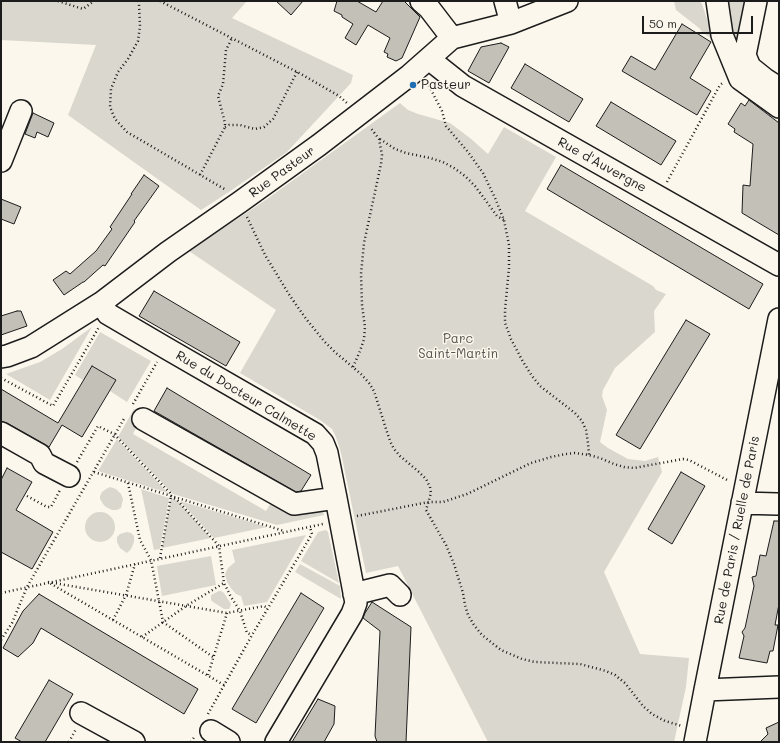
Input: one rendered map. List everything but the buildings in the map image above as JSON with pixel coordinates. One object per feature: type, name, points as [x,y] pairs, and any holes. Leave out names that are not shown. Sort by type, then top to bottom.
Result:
[{"type":"street","points":[[421,1],[429,8],[452,38]]},
{"type":"street","points":[[505,1],[511,23]]},
{"type":"street","name":"Rue Pasteur","points":[[1,357],[31,347],[105,308],[168,252],[319,145],[424,63],[452,38],[511,23],[567,1]]},
{"type":"street","points":[[717,1],[722,35],[740,79],[779,106]]},
{"type":"street","points":[[756,1],[745,56],[750,67],[779,88]]},
{"type":"street","name":"Rue d'Auvergne","points":[[424,63],[779,265]]},
{"type":"street","points":[[1,160],[20,111]]},
{"type":"street","name":"Rue du Docteur Calmette","points":[[105,308],[166,348],[315,434],[323,443],[336,498],[356,604],[352,614],[276,742]]},
{"type":"street","name":"Rue de Paris / Ruelle de Paris","points":[[696,736],[739,493],[779,319]]},
{"type":"street","points":[[134,412],[294,504],[336,498]]},
{"type":"street","points":[[1,433],[40,455],[44,463],[69,476]]},
{"type":"street","points":[[739,493],[777,504]]},
{"type":"street","points":[[354,594],[390,585],[400,595]]},
{"type":"street","points":[[704,690],[779,687]]},
{"type":"street","points":[[81,713],[134,742]]},
{"type":"street","points":[[204,728],[229,742]]},
{"type":"path","points":[[58,1],[83,10],[94,1]]},
{"type":"path","points":[[138,1],[140,26],[138,41],[128,59],[118,72],[111,89],[110,107],[116,119],[127,132],[229,192],[240,202],[265,255],[290,296],[307,320],[336,354],[362,374],[369,383],[374,391],[394,449],[419,472],[430,487],[431,493],[426,510],[446,545],[454,564],[468,615],[474,625],[482,635],[501,650],[522,659],[535,662],[580,664],[606,670],[625,683],[643,706],[652,714],[665,721],[684,726],[696,736]]},
{"type":"path","points":[[160,1],[297,72],[339,96],[359,114],[379,138],[395,150],[430,158],[443,162],[454,168],[475,186],[497,216],[504,220]]},
{"type":"path","points":[[200,175],[225,127],[218,96],[223,84],[226,50],[232,38]]},
{"type":"path","points":[[424,63],[442,110],[446,126],[468,152],[483,173],[504,220],[509,245],[505,323],[511,339],[522,360],[540,386],[576,413],[582,421],[586,430],[589,455]]},
{"type":"path","points":[[225,127],[229,125],[240,125],[255,129],[264,128],[273,119],[297,72]]},
{"type":"path","points":[[658,197],[720,85],[737,72]]},
{"type":"path","points":[[353,367],[364,339],[361,274],[364,243],[381,164],[382,155],[379,138]]},
{"type":"path","points":[[1,378],[53,406],[99,326],[105,308]]},
{"type":"path","points":[[1,640],[12,623],[27,587],[94,472],[114,434],[134,412],[158,360]]},
{"type":"path","points":[[27,496],[47,507],[50,506],[98,426],[114,434],[170,493],[160,558]]},
{"type":"path","points":[[1,593],[286,531],[429,502],[443,502],[468,494],[525,465],[566,454],[575,453],[589,455],[624,467],[634,468],[678,459],[690,460],[739,493]]},
{"type":"path","points":[[94,472],[286,531]]},
{"type":"path","points":[[128,483],[140,540],[151,560],[163,622],[213,657]]},
{"type":"path","points":[[170,496],[178,501],[219,546],[224,583],[240,611],[247,633],[252,635]]},
{"type":"path","points":[[191,742],[204,728],[224,685],[312,534],[310,527]]},
{"type":"path","points":[[113,620],[126,596],[135,564]]},
{"type":"path","points":[[48,582],[227,613],[264,606],[268,608]]},
{"type":"path","points":[[48,582],[224,685]]},
{"type":"path","points":[[142,637],[186,606],[224,583]]},
{"type":"path","points":[[208,675],[227,613]]},
{"type":"green space","points":[[1,1],[247,1],[232,18],[353,75],[351,83],[287,152],[201,210],[68,115],[96,45],[1,40]]},
{"type":"green space","points":[[674,1],[700,1],[714,40],[703,33],[699,28],[676,10]]},
{"type":"green space","points":[[726,1],[745,1],[747,5],[746,76],[723,4]]},
{"type":"green space","name":"Parc Saint-Martin","points":[[400,103],[408,110],[418,114],[450,123],[488,154],[504,127],[556,157],[525,211],[653,286],[656,290],[666,294],[654,311],[655,332],[615,368],[603,390],[602,396],[607,410],[600,442],[628,459],[645,461],[658,457],[662,472],[604,572],[640,654],[689,658],[686,687],[674,742],[488,742],[398,566],[366,573],[341,453],[332,429],[320,420],[240,373],[276,310],[189,251],[267,199]]},
{"type":"green space","points":[[92,327],[50,400],[6,374],[40,362],[62,349]]},
{"type":"green space","points":[[100,332],[151,361],[127,402],[110,391],[116,380],[92,366],[83,380],[75,375]]},
{"type":"green space","points":[[134,409],[143,414],[133,434],[266,511],[272,501],[322,505],[324,515],[277,525],[173,494],[118,437]]},
{"type":"green space","points":[[117,439],[168,493],[98,471]]},
{"type":"green space","points":[[110,487],[116,489],[121,494],[123,499],[121,508],[117,510],[112,510],[106,507],[100,499],[102,492]]},
{"type":"green space","points":[[141,489],[169,498],[160,549],[154,550]]},
{"type":"green space","points":[[171,498],[178,501],[211,538],[162,548]]},
{"type":"green space","points":[[180,501],[267,527],[214,538]]},
{"type":"green space","points":[[100,512],[110,517],[115,527],[110,537],[100,542],[90,537],[85,527],[90,517]]},
{"type":"green space","points":[[326,530],[328,532],[339,583],[301,561],[318,532]]},
{"type":"green space","points":[[127,532],[134,536],[134,542],[131,549],[127,553],[120,548],[117,542],[117,537],[120,534]]},
{"type":"green space","points":[[306,535],[267,602],[244,606],[241,596],[236,594],[231,588],[227,582],[225,574],[228,568],[235,562],[232,550]]},
{"type":"green space","points":[[211,556],[216,585],[162,596],[157,566]]},
{"type":"green space","points":[[300,564],[340,586],[341,599],[295,572]]},
{"type":"green space","points":[[219,591],[224,593],[231,604],[229,609],[224,609],[211,600],[211,595]]},
{"type":"place","name":"Pasteur","points":[[413,85]]}]
